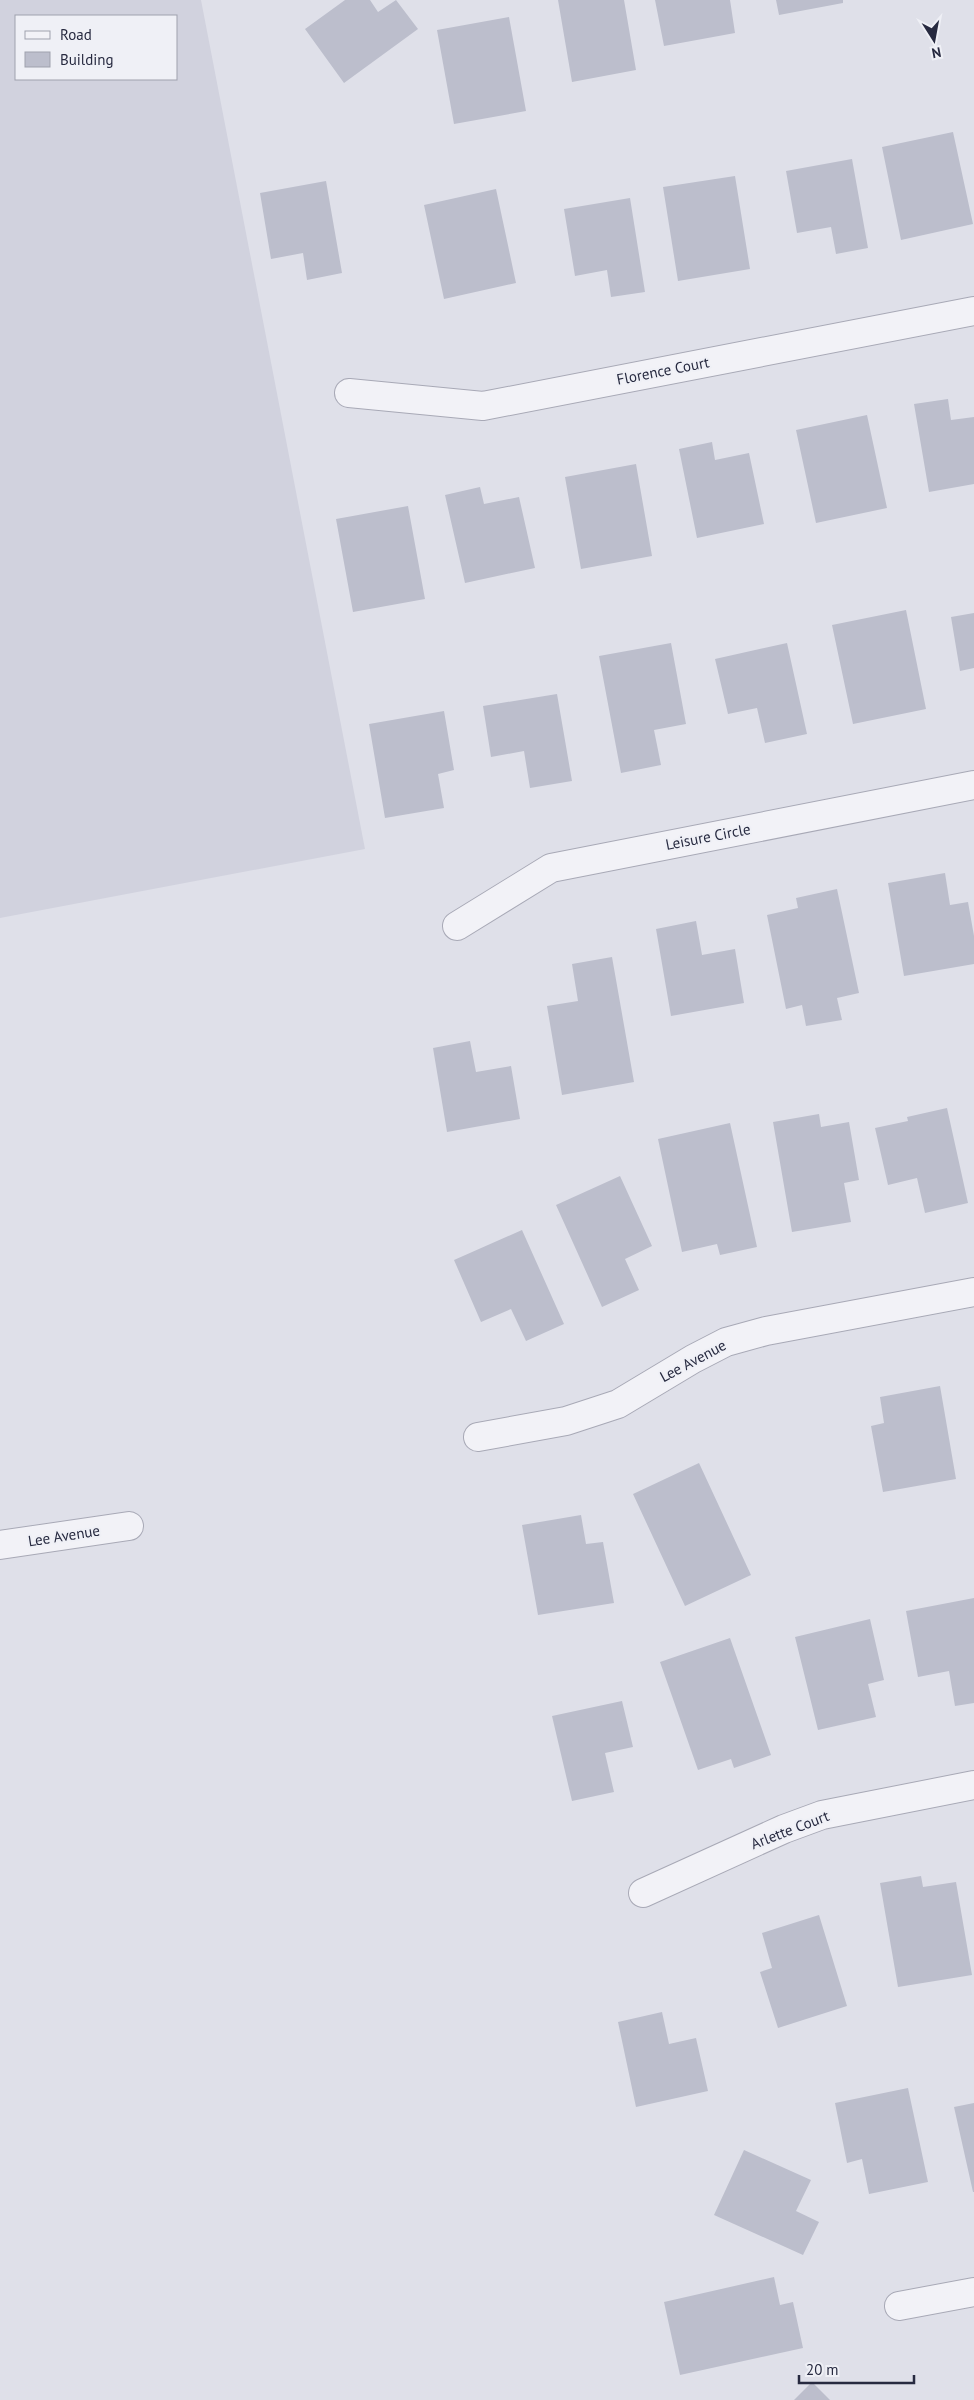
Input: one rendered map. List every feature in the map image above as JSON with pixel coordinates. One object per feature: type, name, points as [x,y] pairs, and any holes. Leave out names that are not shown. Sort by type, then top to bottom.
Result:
[{"type":"street","name":"Florence Court","points":[[350,393],[483,406],[974,311]]},
{"type":"street","name":"Leisure Circle","points":[[458,926],[551,868],[974,785]]},
{"type":"street","name":"Lee Avenue","points":[[478,1438],[566,1421],[618,1404],[693,1359],[726,1342],[766,1331],[974,1292]]},
{"type":"street","name":"Lee Avenue","points":[[0,1546],[129,1526]]},
{"type":"street","name":"Arlette Court","points":[[643,1893],[784,1829],[822,1815],[974,1786]]},
{"type":"street","points":[[899,2306],[974,2292]]},
{"type":"shaded area","points":[[0,0],[201,0],[365,849],[0,918]]},
{"type":"building","points":[[345,0],[370,0],[378,12],[396,0],[418,29],[344,83],[305,29]]},
{"type":"building","points":[[558,0],[624,0],[636,70],[572,82]]},
{"type":"building","points":[[655,0],[730,0],[735,33],[664,46]]},
{"type":"building","points":[[776,0],[843,0],[843,3],[779,15]]},
{"type":"building","points":[[509,17],[526,111],[454,124],[437,30]]},
{"type":"building","points":[[953,132],[973,224],[901,240],[882,147]]},
{"type":"building","points":[[852,159],[868,248],[836,254],[831,227],[797,233],[786,171]]},
{"type":"building","points":[[735,176],[750,269],[678,281],[663,187]]},
{"type":"building","points":[[326,181],[342,273],[307,280],[303,253],[271,259],[260,193]]},
{"type":"building","points":[[496,189],[516,283],[444,299],[424,205]]},
{"type":"building","points":[[630,198],[645,292],[611,297],[607,270],[575,276],[564,209]]},
{"type":"building","points":[[948,399],[951,420],[974,417],[974,484],[929,492],[914,404]]},
{"type":"building","points":[[867,415],[887,508],[816,523],[796,430]]},
{"type":"building","points":[[712,442],[715,460],[749,453],[764,524],[697,538],[679,449]]},
{"type":"building","points":[[636,464],[652,556],[581,569],[565,477]]},
{"type":"building","points":[[480,487],[484,504],[519,497],[535,568],[465,583],[445,495]]},
{"type":"building","points":[[408,506],[425,599],[353,612],[336,519]]},
{"type":"building","points":[[906,610],[926,709],[853,724],[832,625]]},
{"type":"building","points":[[974,613],[974,668],[960,671],[951,617]]},
{"type":"building","points":[[671,643],[686,724],[654,730],[661,765],[621,773],[599,656]]},
{"type":"building","points":[[787,643],[807,734],[765,743],[757,708],[728,714],[715,659]]},
{"type":"building","points":[[557,694],[572,781],[530,788],[524,751],[491,757],[483,706]]},
{"type":"building","points":[[444,711],[454,770],[438,774],[444,808],[385,818],[369,724]]},
{"type":"building","points":[[945,873],[950,905],[968,902],[974,936],[974,964],[904,976],[888,883]]},
{"type":"building","points":[[837,889],[859,993],[837,998],[842,1020],[806,1026],[802,1005],[786,1009],[767,915],[798,908],[796,898]]},
{"type":"building","points":[[696,921],[702,955],[735,949],[744,1003],[671,1016],[656,929]]},
{"type":"building","points":[[612,957],[634,1082],[562,1095],[547,1006],[578,1001],[572,964]]},
{"type":"building","points":[[470,1041],[476,1072],[511,1066],[520,1119],[447,1132],[433,1048]]},
{"type":"building","points":[[947,1108],[968,1203],[925,1213],[917,1178],[888,1185],[875,1128],[908,1121],[907,1117]]},
{"type":"building","points":[[819,1114],[821,1127],[849,1122],[859,1180],[844,1183],[851,1222],[792,1232],[773,1122]]},
{"type":"building","points":[[730,1123],[757,1247],[720,1255],[717,1244],[682,1252],[658,1139]]},
{"type":"building","points":[[620,1176],[652,1246],[625,1259],[639,1290],[602,1307],[556,1205]]},
{"type":"building","points":[[522,1230],[564,1324],[526,1341],[511,1309],[481,1322],[454,1260]]},
{"type":"building","points":[[940,1386],[956,1479],[883,1492],[871,1426],[884,1423],[880,1397]]},
{"type":"building","points":[[699,1463],[751,1575],[685,1606],[633,1494]]},
{"type":"building","points":[[581,1515],[586,1544],[603,1542],[614,1603],[538,1615],[522,1525]]},
{"type":"building","points":[[974,1598],[974,1703],[955,1706],[949,1671],[918,1677],[906,1611]]},
{"type":"building","points":[[870,1619],[884,1680],[868,1684],[876,1717],[818,1730],[795,1637]]},
{"type":"building","points":[[730,1638],[771,1755],[734,1768],[731,1759],[698,1770],[660,1662]]},
{"type":"building","points":[[622,1701],[633,1747],[605,1753],[614,1792],[572,1801],[552,1716]]},
{"type":"building","points":[[921,1876],[923,1887],[956,1882],[972,1975],[898,1987],[880,1883]]},
{"type":"building","points":[[819,1915],[847,2006],[778,2028],[760,1972],[772,1968],[762,1933]]},
{"type":"building","points":[[662,2012],[669,2044],[696,2038],[708,2091],[636,2107],[618,2022]]},
{"type":"building","points":[[908,2088],[928,2182],[869,2194],[862,2159],[847,2163],[835,2103]]},
{"type":"building","points":[[974,2103],[974,2192],[973,2192],[954,2107]]},
{"type":"building","points":[[744,2150],[811,2180],[796,2211],[819,2222],[803,2255],[714,2215]]},
{"type":"building","points":[[774,2277],[780,2305],[793,2302],[803,2348],[680,2375],[664,2302]]},
{"type":"building","points":[[812,2382],[830,2400],[794,2400]]}]
